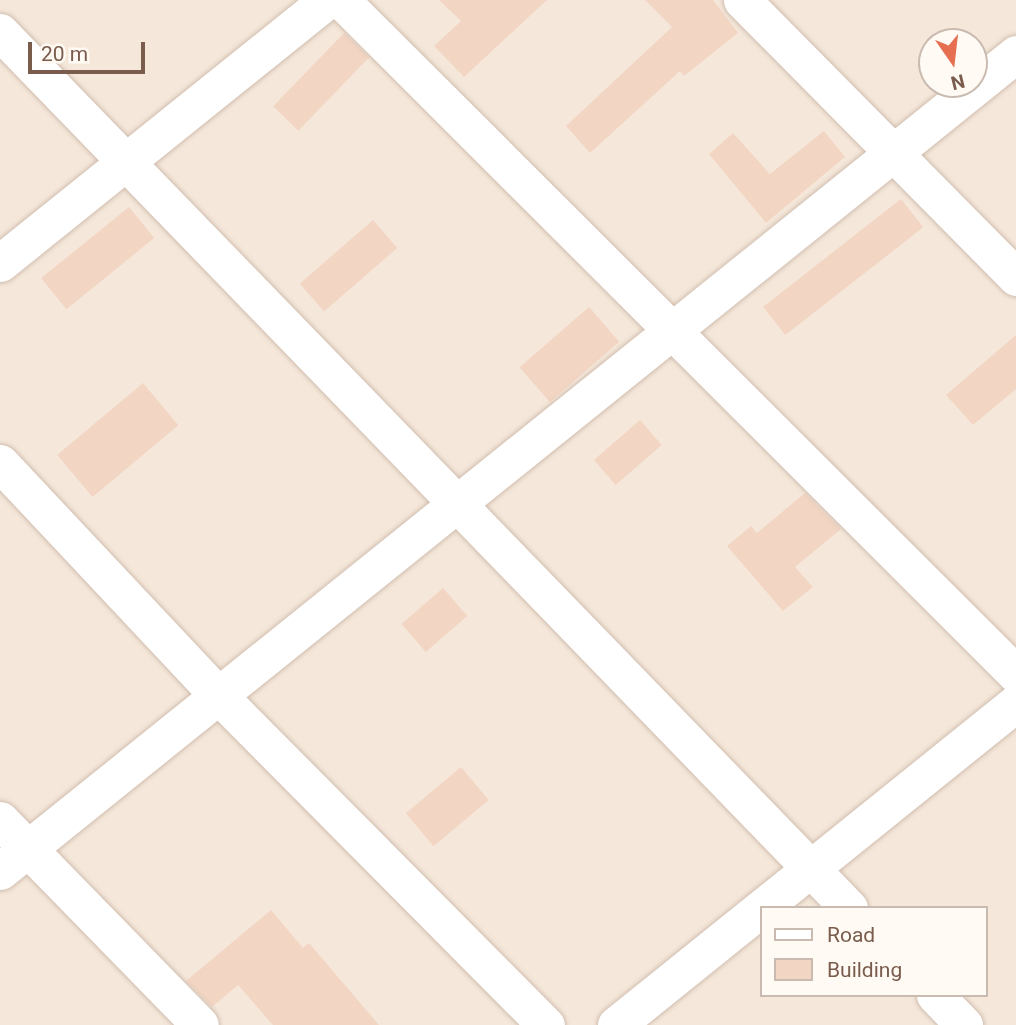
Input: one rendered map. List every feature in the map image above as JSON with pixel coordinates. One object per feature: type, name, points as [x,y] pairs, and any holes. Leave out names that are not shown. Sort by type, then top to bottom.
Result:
[{"type":"street","points":[[0,263],[327,0]]},
{"type":"street","points":[[341,0],[1016,674]]},
{"type":"street","points":[[742,0],[1016,277]]},
{"type":"street","points":[[0,33],[123,164],[847,906]]},
{"type":"street","points":[[0,871],[1016,54]]},
{"type":"street","points":[[0,463],[219,696],[546,1025]]},
{"type":"street","points":[[763,906],[1016,704]]},
{"type":"street","points":[[0,820],[200,1025]]},
{"type":"street","points":[[616,1025],[760,908]]},
{"type":"street","points":[[936,997],[964,1025]]},
{"type":"shaded area","points":[[0,0],[1016,0],[1016,1025],[0,1025]]},
{"type":"building","points":[[439,0],[547,0],[464,77],[434,46],[461,21]]},
{"type":"building","points":[[645,0],[713,0],[738,33],[684,76],[680,71],[590,153],[566,126],[672,27]]},
{"type":"building","points":[[344,33],[369,57],[298,131],[273,106]]},
{"type":"building","points":[[824,131],[845,157],[766,223],[709,154],[733,133],[770,174]]},
{"type":"building","points":[[901,199],[923,227],[785,335],[763,307]]},
{"type":"building","points":[[129,207],[154,238],[66,309],[41,278]]},
{"type":"building","points":[[373,220],[397,248],[324,312],[300,284]]},
{"type":"building","points":[[589,307],[619,342],[550,402],[520,367]]},
{"type":"building","points":[[1016,335],[1016,389],[973,425],[946,395]]},
{"type":"building","points":[[143,383],[178,425],[93,497],[57,455]]},
{"type":"building","points":[[640,420],[662,445],[616,485],[594,460]]},
{"type":"building","points":[[805,493],[841,529],[795,567],[813,587],[783,611],[727,546],[751,526],[757,533]]},
{"type":"building","points":[[443,588],[467,616],[426,652],[401,624]]},
{"type":"building","points":[[461,767],[489,800],[433,846],[406,813]]},
{"type":"building","points":[[271,910],[303,948],[309,943],[379,1025],[273,1025],[238,985],[212,1007],[186,981]]}]
